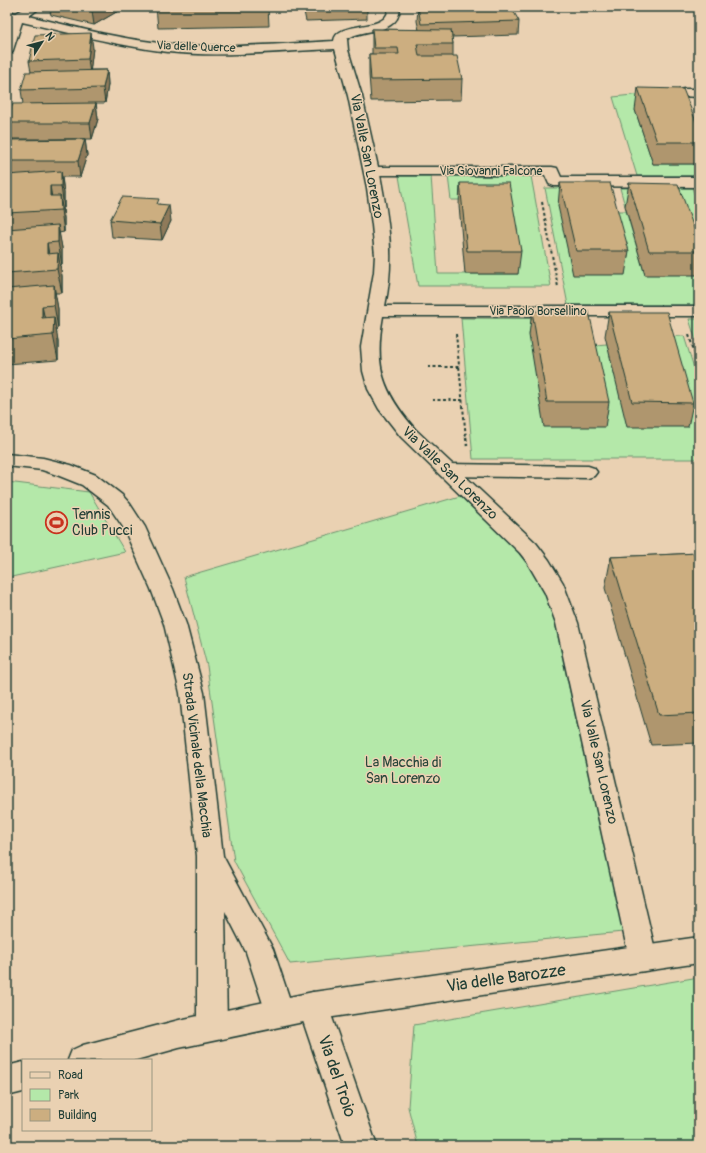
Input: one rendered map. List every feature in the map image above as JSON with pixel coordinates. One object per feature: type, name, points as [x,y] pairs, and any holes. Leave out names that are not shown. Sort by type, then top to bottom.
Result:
[{"type":"street","points":[[7,50],[13,16],[36,7]]},
{"type":"street","points":[[340,45],[341,38],[346,34],[388,22],[394,14],[394,7]]},
{"type":"street","name":"Via delle Querce","points":[[13,16],[122,41],[169,48],[212,50],[340,45]]},
{"type":"street","name":"Via Valle San Lorenzo","points":[[340,45],[354,89],[380,223],[383,271],[371,341],[370,358],[375,382],[380,394],[399,423],[414,440],[528,548],[548,573],[557,592],[568,630],[643,958]]},
{"type":"street","points":[[684,93],[699,93]]},
{"type":"street","name":"Via Giovanni Falcone","points":[[370,171],[552,171],[554,182],[699,182]]},
{"type":"street","name":"Via Paolo Borsellino","points":[[376,311],[699,311]]},
{"type":"street","name":"Strada Vicinale della Macchia","points":[[7,460],[43,464],[64,470],[89,480],[115,500],[126,513],[134,527],[162,589],[173,618],[192,693],[210,856],[212,1026]]},
{"type":"street","name":"Strada Vicinale della Macchia","points":[[210,856],[259,949],[279,1012]]},
{"type":"street","name":"Via delle Barozze","points":[[88,1059],[179,1034],[279,1012],[699,950]]},
{"type":"street","name":"Via del Troio","points":[[313,1006],[361,1146]]},
{"type":"street","points":[[7,1081],[22,1077]]},
{"type":"lane","points":[[441,465],[588,472]]},
{"type":"path","points":[[536,171],[562,311]]},
{"type":"path","points":[[441,465],[469,461],[454,311]]},
{"type":"path","points":[[682,311],[699,367]]},
{"type":"path","points":[[428,367],[460,368]]},
{"type":"path","points":[[432,400],[463,400]]},
{"type":"green space","points":[[672,91],[635,110],[653,164],[699,164],[699,176],[637,176],[613,97]]},
{"type":"green space","points":[[399,176],[431,176],[438,274],[518,274],[506,200],[451,200],[448,176],[531,176],[551,286],[418,286]]},
{"type":"green space","points":[[545,188],[602,188],[608,211],[626,211],[645,275],[674,206],[625,206],[620,188],[692,188],[699,208],[699,305],[568,305]]},
{"type":"green space","points":[[461,318],[582,319],[587,345],[612,344],[660,337],[684,336],[699,384],[699,459],[473,459]]},
{"type":"green space","points":[[689,319],[699,319],[699,350]]},
{"type":"green space","name":"Tennis Club Pucci","points":[[7,482],[89,492],[125,552],[7,578]]},
{"type":"green space","name":"La Macchia di San Lorenzo","points":[[460,496],[513,546],[538,578],[553,614],[623,932],[290,964],[234,861],[207,666],[184,577]]},
{"type":"green space","points":[[699,977],[699,1146],[418,1146],[408,1107],[414,1025]]},
{"type":"building","points":[[74,7],[99,7],[92,11]]},
{"type":"building","points":[[156,7],[205,7],[156,8]]},
{"type":"building","points":[[418,7],[511,7],[519,21],[421,24]]},
{"type":"building","points":[[372,29],[451,30],[453,44],[417,44],[419,56],[457,56],[462,79],[371,80],[369,54],[399,54],[398,48],[374,48]]},
{"type":"building","points":[[91,33],[88,59],[29,61],[35,35]]},
{"type":"building","points":[[107,70],[103,88],[21,90],[26,72]]},
{"type":"building","points":[[638,88],[683,89],[699,129],[699,142],[657,142]]},
{"type":"building","points":[[96,103],[90,123],[7,123],[7,117],[13,104]]},
{"type":"building","points":[[85,139],[78,161],[7,161],[7,140]]},
{"type":"building","points":[[61,171],[61,186],[50,186],[50,196],[60,196],[61,210],[7,213],[7,175]]},
{"type":"building","points":[[460,183],[509,183],[521,251],[467,251]]},
{"type":"building","points":[[560,183],[610,183],[629,251],[576,251]]},
{"type":"building","points":[[629,183],[678,184],[699,242],[699,251],[649,251]]},
{"type":"building","points":[[122,197],[159,199],[157,204],[169,205],[160,224],[110,220]]},
{"type":"building","points":[[58,225],[58,242],[47,243],[47,254],[58,253],[57,269],[7,273],[7,229]]},
{"type":"building","points":[[54,285],[54,305],[42,306],[42,318],[54,317],[53,335],[7,339],[7,289]]},
{"type":"building","points":[[532,311],[589,312],[609,402],[547,402]]},
{"type":"building","points":[[609,312],[667,312],[693,403],[632,402]]},
{"type":"building","points":[[699,553],[699,713],[659,715],[611,557]]},
{"type":"place","name":"Tennis Club Pucci","points":[[57,522]]}]
